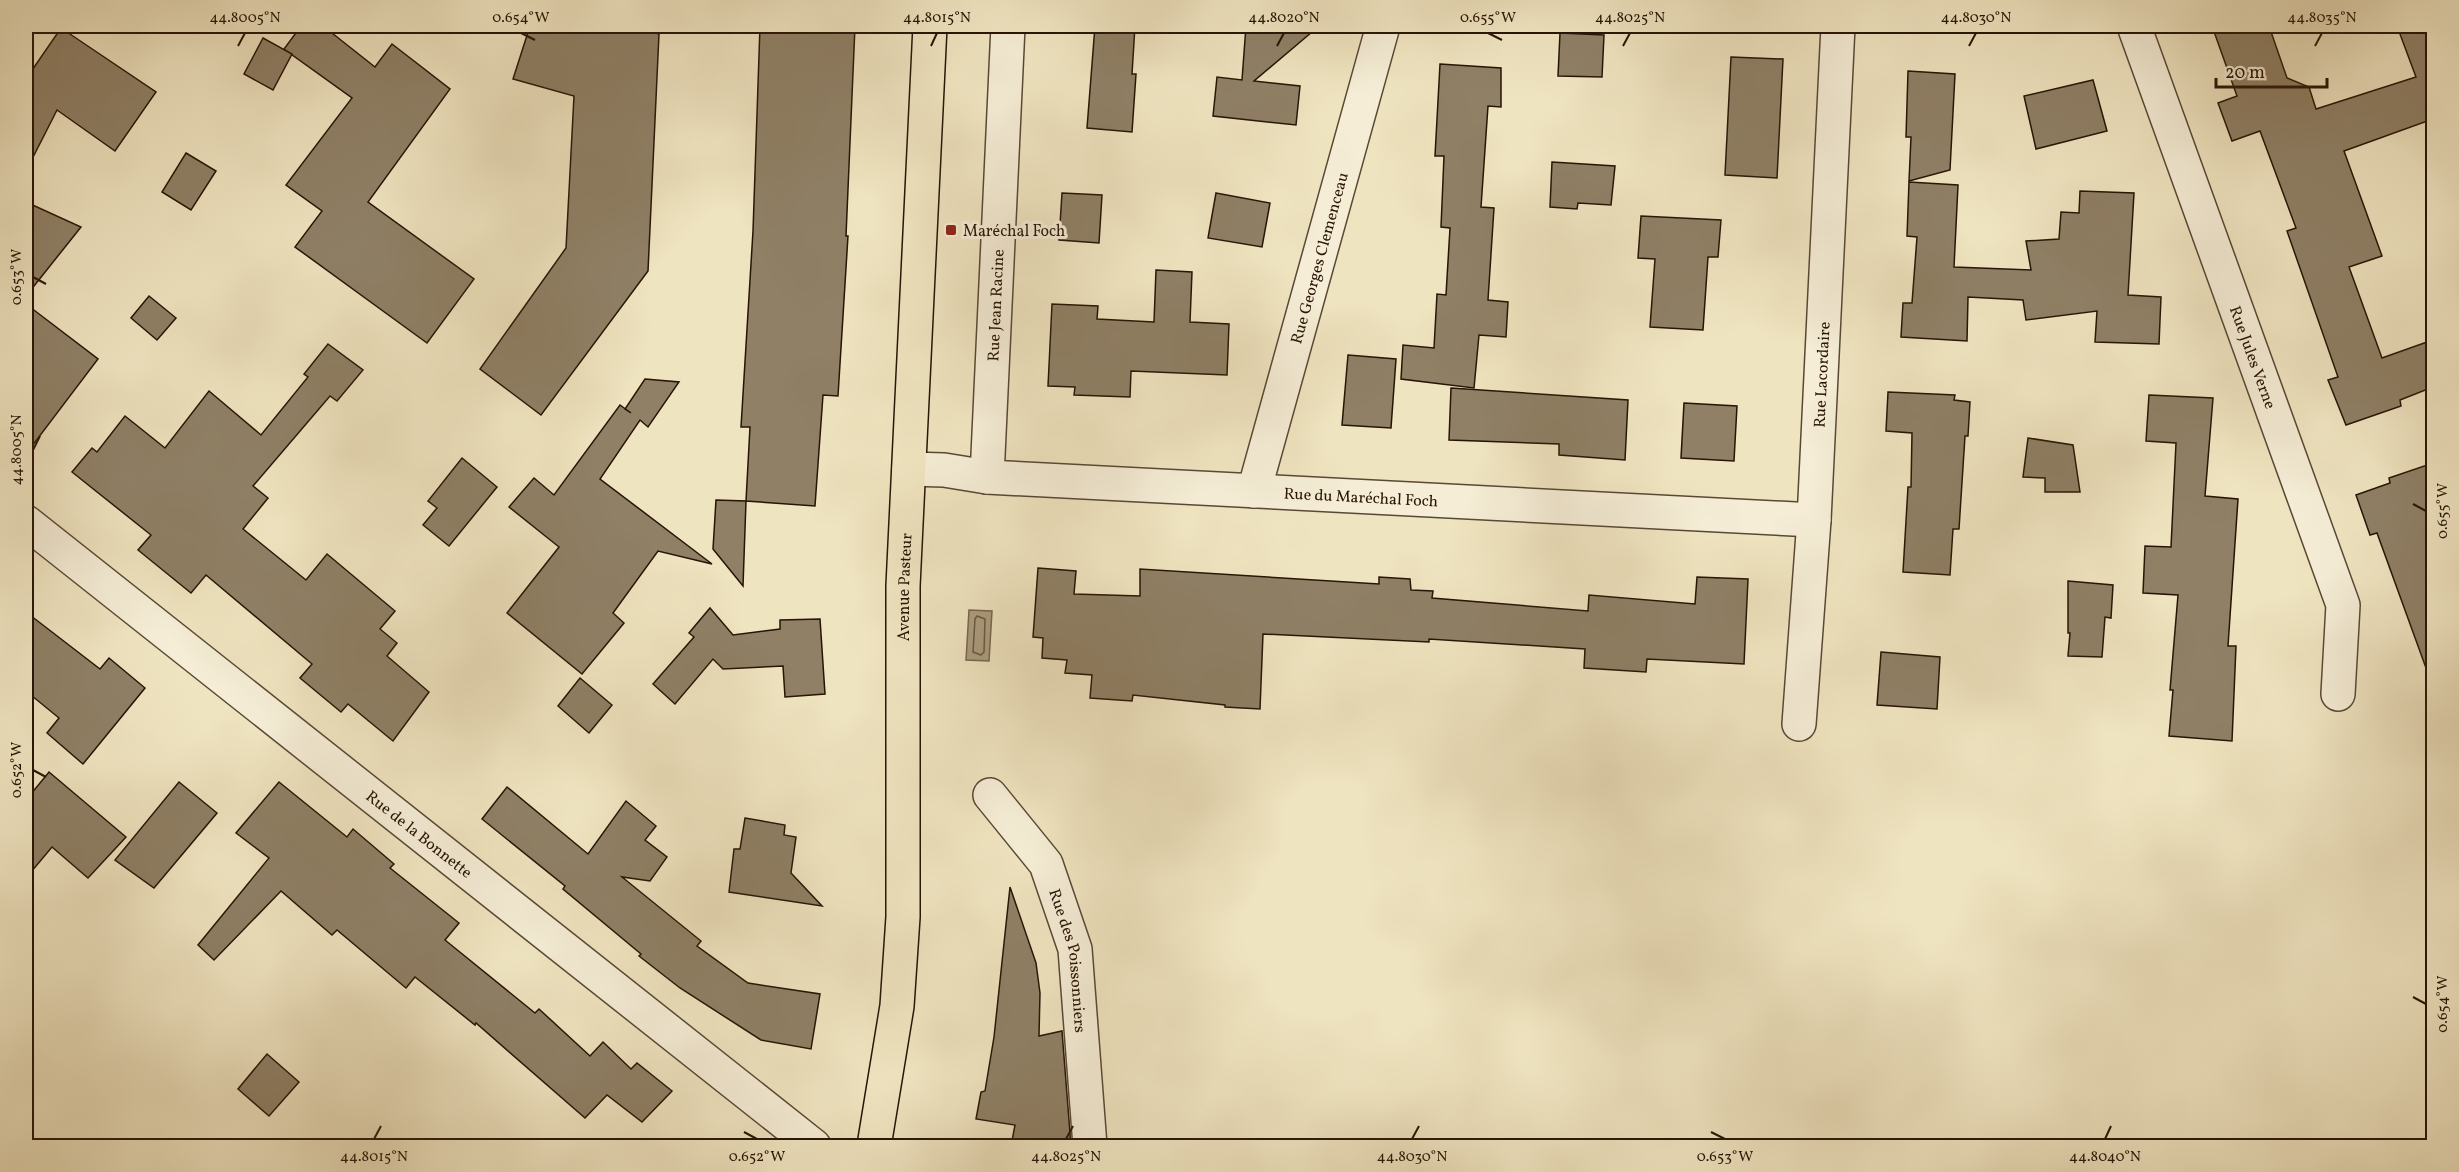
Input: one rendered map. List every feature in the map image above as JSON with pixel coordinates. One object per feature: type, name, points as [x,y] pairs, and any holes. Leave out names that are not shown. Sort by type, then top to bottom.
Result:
[{"type":"main road","name":"Avenue Pasteur","points":[[874,1146],[897,1006],[903,917],[903,586],[930,26]]},
{"type":"street","name":"Rue Jean Racine","points":[[987,477],[1008,26]]},
{"type":"street","name":"Rue Georges Clemenceau","points":[[1254,491],[1383,26]]},
{"type":"street","name":"Rue Lacordaire","points":[[1799,724],[1814,520],[1838,26]]},
{"type":"street","name":"Rue Jules Verne","points":[[2134,26],[2343,605],[2338,694]]},
{"type":"street","name":"Rue du Maréchal Foch","points":[[909,469],[944,470],[987,477],[1814,520]]},
{"type":"street","name":"Rue de la Bonnette","points":[[26,522],[814,1146]]},
{"type":"street","name":"Rue des Poissonniers","points":[[990,795],[1046,864],[1074,949],[1090,1146]]},
{"type":"water","points":[[969,610],[992,611],[989,661],[966,660]]},
{"type":"building","points":[[301,26],[323,26],[375,67],[392,44],[450,89],[368,202],[474,279],[427,343],[295,247],[322,211],[286,185],[352,98],[284,49]]},
{"type":"building","points":[[530,26],[633,26],[659,34],[648,271],[541,415],[480,369],[566,248],[574,96],[513,79]]},
{"type":"building","points":[[760,26],[855,26],[846,236],[848,236],[838,396],[823,395],[815,506],[746,501],[750,427],[741,427],[753,231]]},
{"type":"building","points":[[1095,26],[1135,26],[1132,74],[1136,74],[1132,132],[1087,128]]},
{"type":"building","points":[[1246,26],[1319,26],[1254,81],[1300,86],[1296,125],[1213,116],[1217,77],[1242,80]]},
{"type":"building","points":[[2212,26],[2269,26],[2287,78],[2309,87],[2316,109],[2416,77],[2397,26],[2433,26],[2433,119],[2344,151],[2382,256],[2349,267],[2382,358],[2427,342],[2433,361],[2433,387],[2400,400],[2401,406],[2346,425],[2328,380],[2338,377],[2287,231],[2296,228],[2260,131],[2232,141],[2218,103],[2237,96]]},
{"type":"building","points":[[61,28],[156,92],[115,151],[57,110],[26,171],[26,79]]},
{"type":"building","points":[[1560,33],[1604,35],[1602,77],[1558,76]]},
{"type":"building","points":[[263,38],[292,54],[273,90],[244,74]]},
{"type":"building","points":[[1731,57],[1783,59],[1777,178],[1725,175]]},
{"type":"building","points":[[1440,64],[1501,68],[1501,107],[1488,106],[1481,207],[1494,208],[1488,300],[1508,302],[1506,337],[1479,335],[1474,388],[1401,379],[1403,345],[1434,348],[1437,294],[1446,295],[1450,228],[1441,227],[1444,156],[1435,156]]},
{"type":"building","points":[[1908,71],[1955,74],[1950,170],[1909,181],[1911,137],[1906,137]]},
{"type":"building","points":[[2093,80],[2107,131],[2036,149],[2024,96]]},
{"type":"building","points":[[186,153],[216,171],[191,210],[162,192]]},
{"type":"building","points":[[1552,162],[1615,166],[1611,205],[1578,203],[1577,209],[1550,207]]},
{"type":"building","points":[[1909,182],[1958,185],[1954,267],[2031,270],[2026,241],[2059,239],[2061,212],[2079,213],[2080,191],[2134,193],[2128,295],[2161,297],[2159,344],[2095,342],[2097,311],[2026,320],[2023,300],[1968,297],[1967,341],[1901,337],[1903,303],[1912,303],[1917,237],[1907,236]]},
{"type":"building","points":[[1062,193],[1102,195],[1099,243],[1059,240]]},
{"type":"building","points":[[1216,193],[1270,203],[1262,247],[1208,238]]},
{"type":"building","points":[[26,202],[81,227],[26,296]]},
{"type":"building","points":[[1641,216],[1721,220],[1718,257],[1708,257],[1703,330],[1650,327],[1655,259],[1638,258]]},
{"type":"building","points":[[1156,270],[1192,272],[1190,322],[1229,324],[1227,375],[1131,371],[1130,397],[1074,395],[1075,387],[1048,386],[1052,304],[1098,306],[1097,319],[1154,322]]},
{"type":"building","points":[[149,296],[176,318],[157,340],[131,318]]},
{"type":"building","points":[[26,304],[98,359],[26,454]]},
{"type":"building","points":[[328,344],[363,370],[337,401],[330,396],[253,486],[268,498],[243,529],[306,580],[327,554],[395,611],[380,629],[397,643],[387,656],[429,692],[393,741],[348,704],[341,712],[300,678],[312,664],[206,575],[191,593],[138,550],[151,535],[72,472],[92,448],[97,452],[125,416],[165,448],[209,391],[261,435],[308,377],[304,374]]},
{"type":"building","points":[[1348,355],[1396,359],[1391,428],[1342,425]]},
{"type":"building","points":[[645,379],[679,382],[648,427],[640,420],[600,479],[712,564],[658,551],[613,613],[624,623],[582,674],[507,613],[559,547],[509,507],[534,478],[554,495],[620,405],[625,409]]},
{"type":"building","points":[[1451,388],[1628,400],[1625,460],[1559,455],[1559,444],[1449,440]]},
{"type":"building","points":[[1888,392],[1955,395],[1954,400],[1970,402],[1968,436],[1965,436],[1959,529],[1953,529],[1950,575],[1903,572],[1908,487],[1911,487],[1912,433],[1886,431]]},
{"type":"building","points":[[2149,395],[2213,398],[2205,496],[2238,499],[2228,646],[2236,646],[2232,741],[2169,736],[2173,690],[2170,690],[2178,595],[2143,593],[2145,546],[2171,547],[2176,443],[2146,441]]},
{"type":"building","points":[[1684,403],[1737,406],[1734,461],[1681,458]]},
{"type":"building","points":[[2028,438],[2073,445],[2080,492],[2045,492],[2045,478],[2023,477]]},
{"type":"building","points":[[462,458],[497,487],[449,546],[423,525],[437,508],[428,501]]},
{"type":"building","points":[[2433,463],[2433,679],[2430,679],[2377,533],[2370,535],[2356,495],[2390,483],[2389,478]]},
{"type":"building","points":[[716,500],[746,501],[743,586],[713,549]]},
{"type":"building","points":[[1038,568],[1076,571],[1074,594],[1140,596],[1140,569],[1379,584],[1379,577],[1410,579],[1411,590],[1433,591],[1432,598],[1588,611],[1589,595],[1695,604],[1697,577],[1748,579],[1744,664],[1647,659],[1646,672],[1584,668],[1585,649],[1429,639],[1429,642],[1263,634],[1260,709],[1225,707],[1225,705],[1133,695],[1132,701],[1090,698],[1092,675],[1065,673],[1067,660],[1042,658],[1043,638],[1033,637]]},
{"type":"building","points":[[2068,581],[2113,585],[2111,618],[2105,617],[2102,657],[2068,656],[2070,633],[2068,633]]},
{"type":"building","points":[[710,608],[733,635],[780,629],[780,620],[820,619],[825,694],[785,697],[783,666],[723,669],[713,659],[675,704],[653,684],[694,637],[689,633]]},
{"type":"building","points":[[26,612],[100,669],[109,658],[145,688],[83,764],[47,733],[59,718],[26,691]]},
{"type":"building","points":[[1881,652],[1940,657],[1937,709],[1877,705]]},
{"type":"building","points":[[580,678],[612,705],[589,733],[558,706]]},
{"type":"building","points":[[49,772],[126,837],[88,878],[52,847],[26,878],[26,800]]},
{"type":"building","points":[[179,782],[217,813],[154,888],[115,860]]},
{"type":"building","points":[[279,782],[347,837],[353,829],[394,864],[390,868],[459,923],[445,940],[535,1013],[539,1009],[590,1056],[603,1042],[631,1069],[637,1063],[672,1091],[642,1122],[607,1095],[585,1118],[476,1023],[475,1025],[415,977],[406,988],[337,930],[332,935],[281,891],[214,960],[198,945],[269,858],[236,833]]},
{"type":"building","points":[[507,787],[588,854],[626,801],[656,826],[645,840],[667,857],[650,881],[622,877],[701,941],[697,946],[748,983],[820,994],[811,1049],[761,1040],[680,988],[639,956],[641,954],[563,889],[565,886],[482,819]]},
{"type":"building","points":[[745,818],[785,825],[784,835],[796,837],[791,873],[822,906],[729,892],[734,849],[740,849]]},
{"type":"building","points":[[1010,887],[1036,963],[1040,993],[1039,1036],[1062,1031],[1071,1146],[1011,1146],[1015,1125],[976,1119],[981,1092],[985,1091],[994,1037]]},
{"type":"building","points":[[267,1054],[299,1082],[269,1116],[238,1089]]},
{"type":"place","name":"Maréchal Foch","points":[[951,230]]}]
